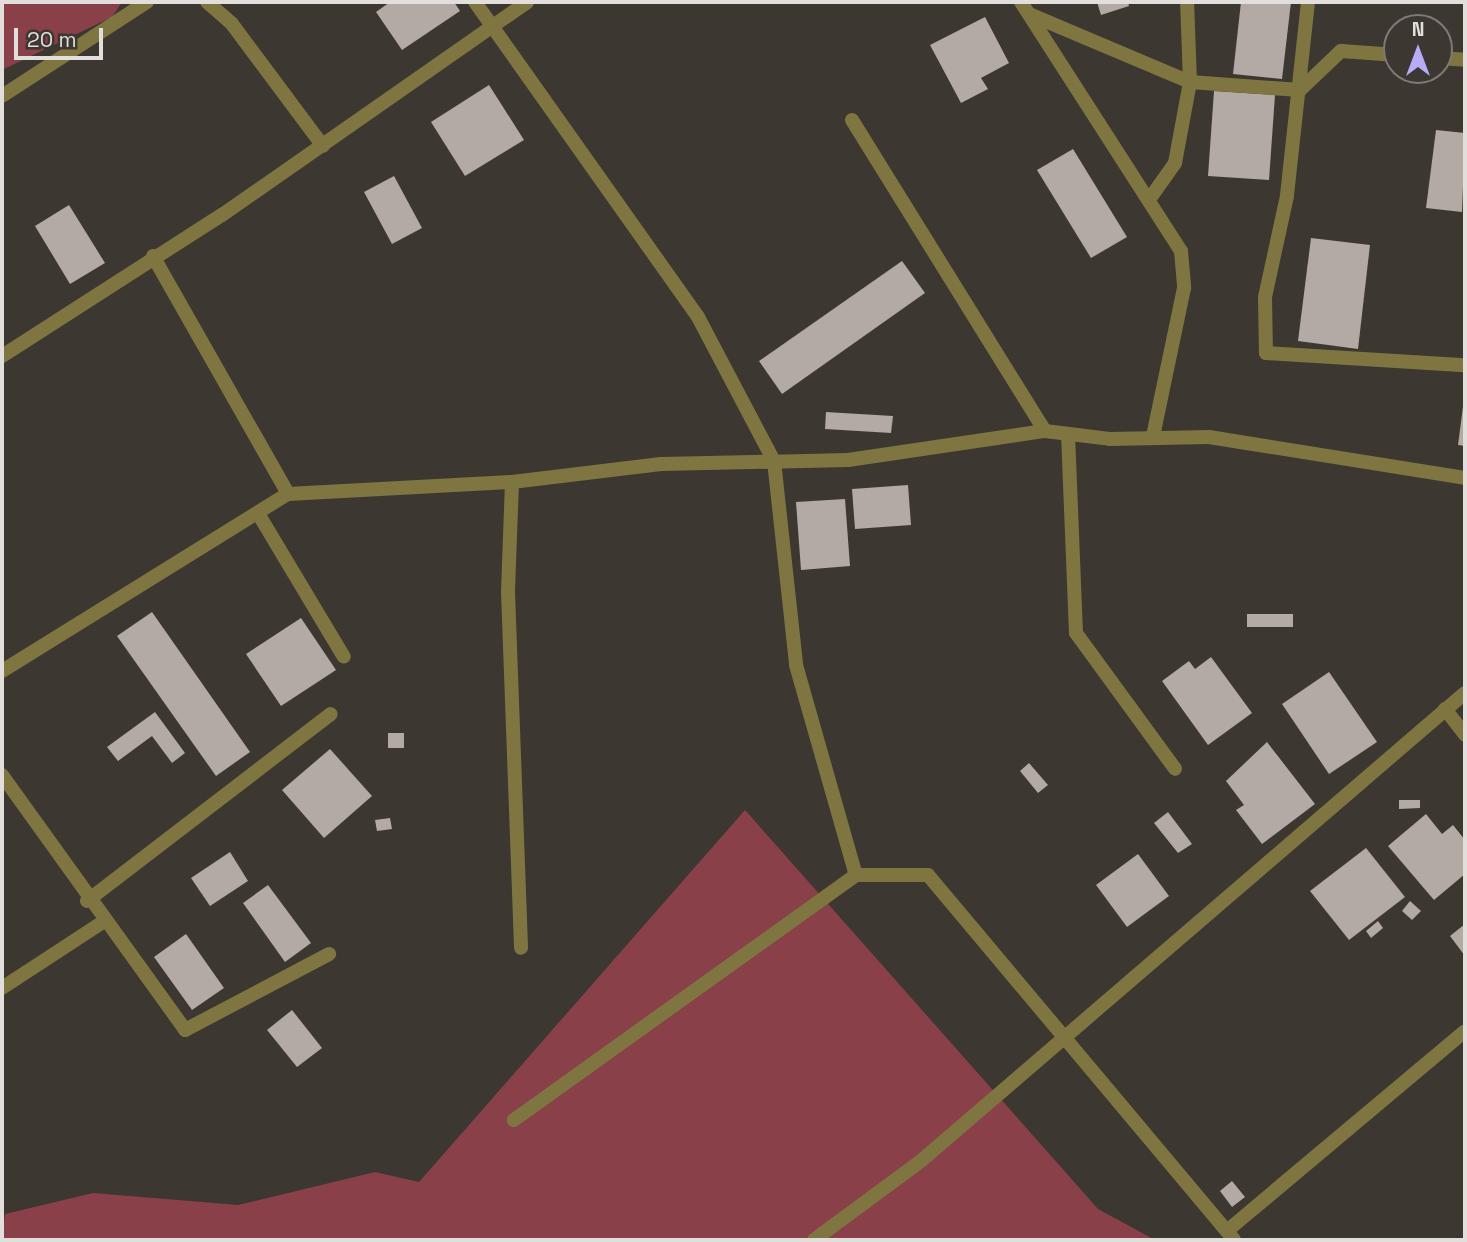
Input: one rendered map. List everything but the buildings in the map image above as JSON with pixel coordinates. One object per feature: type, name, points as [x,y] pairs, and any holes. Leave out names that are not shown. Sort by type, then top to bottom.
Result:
[{"type":"street","points":[[2,96],[148,2]]},
{"type":"street","points":[[207,2],[232,24],[323,146]]},
{"type":"street","points":[[475,2],[698,317],[774,461],[796,665],[856,875]]},
{"type":"street","points":[[2,356],[323,146],[527,2]]},
{"type":"street","points":[[1151,198],[1175,163],[1190,82],[1187,2]]},
{"type":"street","points":[[1308,2],[1287,196],[1265,297],[1266,353],[1465,365]]},
{"type":"street","points":[[1024,8],[1190,82],[1300,90],[1341,51],[1383,54]]},
{"type":"street","points":[[1024,8],[1151,198],[1181,251],[1184,288],[1153,437]]},
{"type":"street","points":[[852,120],[1045,431]]},
{"type":"street","points":[[153,256],[288,494]]},
{"type":"street","points":[[2,671],[259,515],[288,494],[512,482],[571,471],[848,460],[1045,431],[1068,434],[1209,437],[1465,478]]},
{"type":"street","points":[[1068,434],[1076,633],[1175,769]]},
{"type":"street","points":[[512,482],[508,592],[521,948]]},
{"type":"street","points":[[259,515],[344,657]]},
{"type":"street","points":[[814,1240],[922,1160],[1059,1038],[1465,692]]},
{"type":"street","points":[[1445,709],[1465,735]]},
{"type":"street","points":[[87,901],[331,714]]},
{"type":"street","points":[[2,775],[87,901],[185,1030],[329,954]]},
{"type":"street","points":[[514,1120],[856,875],[928,875],[1059,1038],[1231,1235],[1465,1031]]},
{"type":"street","points":[[2,988],[103,922]]},
{"type":"shaded area","points":[[2,2],[122,2],[112,17],[2,70]]},
{"type":"shaded area","points":[[745,810],[1098,1209],[1155,1240],[2,1240],[5,1214],[93,1193],[238,1205],[375,1172],[419,1182]]}]
